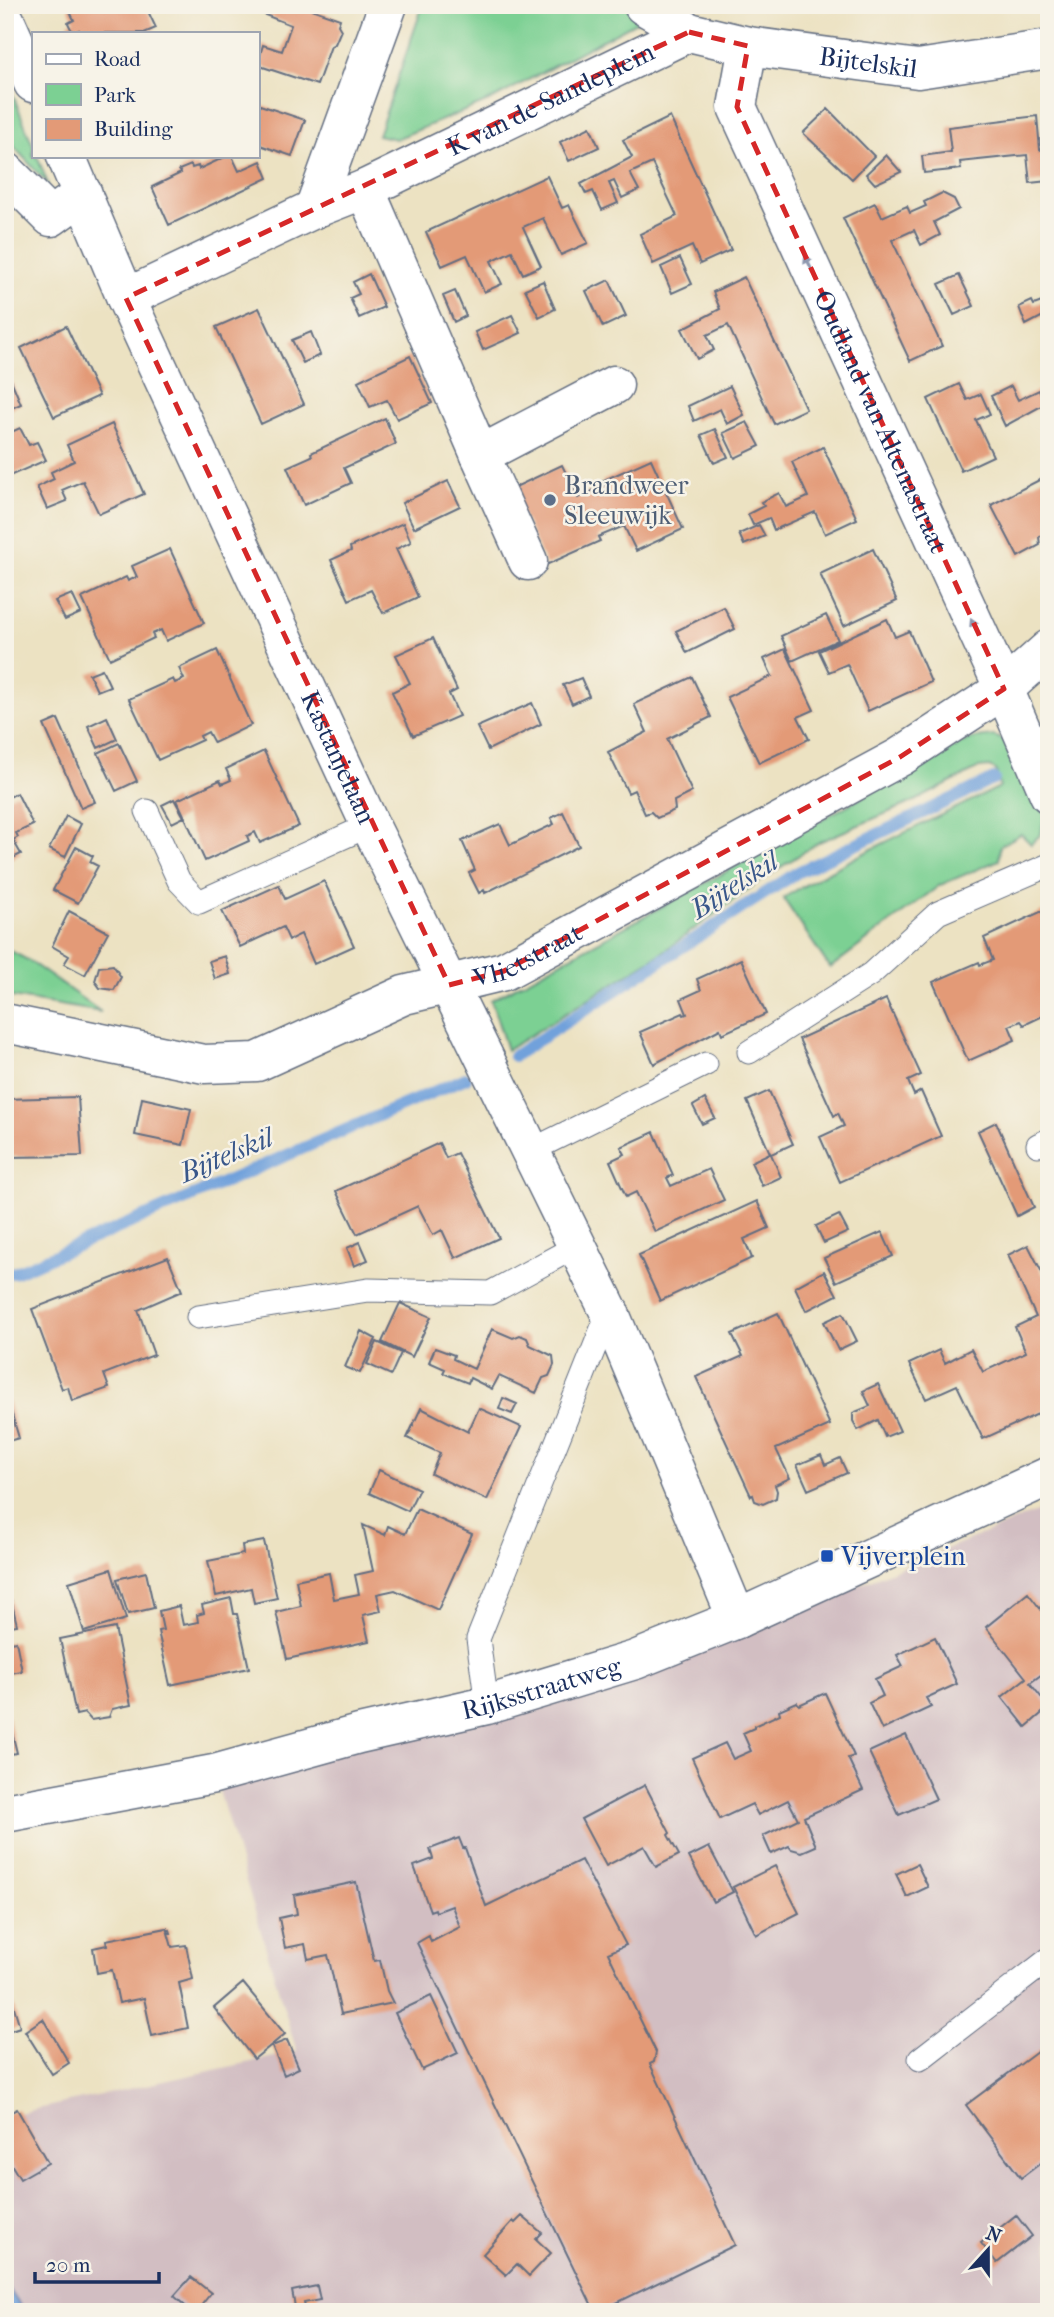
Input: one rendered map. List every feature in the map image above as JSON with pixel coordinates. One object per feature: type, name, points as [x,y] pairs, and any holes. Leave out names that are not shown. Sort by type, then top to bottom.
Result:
[{"type":"street","points":[[314,209],[388,5]]},
{"type":"street","name":"K van de Sandeplein","points":[[643,5],[689,32]]},
{"type":"street","points":[[5,20],[32,81]]},
{"type":"street","name":"K van de Sandeplein","points":[[126,298],[314,209],[365,189],[689,32]]},
{"type":"street","name":"Bijtelskil","points":[[689,32],[748,46],[918,69],[1049,49]]},
{"type":"street","name":"Oudland van Altenastraat","points":[[748,46],[737,107],[1004,689],[1049,794]]},
{"type":"street","name":"Kastanjelaan","points":[[67,158],[126,298],[370,825],[575,1247],[609,1311]]},
{"type":"street","points":[[5,171],[51,217],[83,194]]},
{"type":"street","points":[[365,189],[528,561]]},
{"type":"street","points":[[480,455],[614,384]]},
{"type":"street","name":"Vlietstraat","points":[[5,1023],[204,1064],[257,1062],[404,995],[504,971],[900,757],[1004,689],[1049,649]]},
{"type":"street","points":[[609,1311],[737,1619]]},
{"type":"street","name":"Rijksstraatweg","points":[[5,1813],[214,1774],[359,1734],[487,1705],[635,1660],[737,1619],[1049,1476]]},
{"type":"lane","points":[[148,811],[178,881],[199,902],[370,825]]},
{"type":"lane","points":[[749,1052],[871,974],[938,914],[1049,865]]},
{"type":"lane","points":[[530,1151],[706,1064]]},
{"type":"lane","points":[[198,1317],[368,1290],[489,1293],[575,1247]]},
{"type":"lane","points":[[487,1705],[478,1639],[609,1311]]},
{"type":"lane","points":[[920,2059],[1049,1959]]},
{"type":"highlighted area","points":[[689,32],[748,46],[737,107],[1004,689],[900,757],[504,971],[449,985],[126,298]]},
{"type":"shaded area","points":[[1049,1507],[1049,2312],[5,2312],[5,2116],[297,2052],[214,1774],[643,1673]]},
{"type":"green space","points":[[423,5],[627,5],[649,15],[491,100],[396,139],[378,135]]},
{"type":"green space","points":[[5,74],[32,143],[32,158],[38,158],[48,184],[5,137]]},
{"type":"green space","points":[[994,736],[1004,740],[1018,755],[1045,815],[1041,834],[1031,844],[1021,834],[1000,846],[999,860],[940,885],[830,968],[783,898],[917,826],[1000,787],[996,770],[989,767],[979,768],[915,801],[819,842],[757,883],[660,954],[507,1050],[491,1000],[969,739]]},
{"type":"green space","points":[[5,948],[28,960],[101,1012],[5,996]]},
{"type":"water","points":[[5,2283],[24,2312],[5,2312]]},
{"type":"building","points":[[67,5],[145,5],[156,28],[146,32],[72,32],[68,23],[74,20]]},
{"type":"building","points":[[269,5],[300,5],[340,19],[338,25],[341,30],[335,44],[331,46],[317,85],[259,66],[263,45],[282,51],[291,25],[265,15]]},
{"type":"building","points":[[259,105],[305,120],[292,156],[259,145]]},
{"type":"building","points":[[828,109],[874,156],[852,179],[803,133]]},
{"type":"building","points":[[1037,116],[1040,150],[1044,149],[1048,181],[1030,183],[1027,155],[960,162],[961,169],[924,173],[922,156],[951,152],[948,127]]},
{"type":"building","points":[[670,117],[731,250],[700,264],[692,246],[653,264],[640,234],[677,216],[652,163],[630,173],[639,190],[622,198],[614,181],[609,183],[618,203],[602,210],[593,191],[586,194],[581,184],[632,157],[623,140]]},
{"type":"building","points":[[590,127],[599,147],[569,161],[560,142]]},
{"type":"building","points":[[886,155],[901,172],[875,184],[866,174]]},
{"type":"building","points":[[223,158],[233,158],[239,171],[261,161],[268,178],[169,225],[152,187],[191,165],[192,168],[198,166],[199,169]]},
{"type":"building","points":[[547,176],[562,208],[569,205],[588,243],[561,255],[543,218],[523,227],[541,266],[523,274],[512,251],[491,261],[502,284],[484,292],[467,255],[442,266],[426,232]]},
{"type":"building","points":[[942,193],[954,199],[959,209],[934,222],[940,235],[921,245],[914,230],[892,240],[942,346],[910,361],[843,218],[875,203],[882,217],[907,206],[910,213],[926,206],[924,202]]},
{"type":"building","points":[[680,258],[692,284],[672,293],[661,267]]},
{"type":"building","points":[[369,274],[384,307],[359,318],[350,298],[359,294],[353,282]]},
{"type":"building","points":[[959,275],[974,306],[954,315],[939,284]]},
{"type":"building","points":[[744,277],[806,409],[774,424],[728,325],[707,335],[714,350],[697,359],[682,329],[720,309],[713,292]]},
{"type":"building","points":[[609,280],[626,316],[603,327],[586,291]]},
{"type":"building","points":[[543,281],[555,309],[539,317],[525,289]]},
{"type":"building","points":[[455,291],[466,316],[454,322],[443,296]]},
{"type":"building","points":[[1047,300],[1049,313],[1026,325],[1019,307],[1032,301],[1034,305]]},
{"type":"building","points":[[259,308],[304,404],[261,424],[216,327]]},
{"type":"building","points":[[512,315],[521,333],[483,350],[475,332]]},
{"type":"building","points":[[66,326],[99,396],[54,417],[21,348]]},
{"type":"building","points":[[311,332],[320,355],[303,363],[292,340]]},
{"type":"building","points":[[410,356],[432,403],[397,419],[387,400],[370,407],[358,381]]},
{"type":"building","points":[[11,380],[21,404],[5,411],[5,382]]},
{"type":"building","points":[[959,384],[967,400],[981,394],[990,414],[976,420],[993,456],[961,471],[928,399]]},
{"type":"building","points":[[730,386],[744,415],[727,424],[720,409],[694,421],[688,406]]},
{"type":"building","points":[[1011,386],[1018,400],[1039,390],[1045,404],[1005,426],[991,396]]},
{"type":"building","points":[[385,418],[396,444],[344,468],[351,483],[304,505],[287,467]]},
{"type":"building","points":[[747,422],[760,446],[735,458],[723,433]]},
{"type":"building","points":[[112,424],[144,494],[99,514],[83,481],[62,490],[67,501],[47,509],[37,487],[54,479],[51,472],[74,461],[67,445]]},
{"type":"building","points":[[20,428],[29,445],[37,442],[46,460],[5,478],[5,435]]},
{"type":"building","points":[[715,429],[728,457],[714,463],[701,435]]},
{"type":"building","points":[[823,447],[857,519],[825,534],[815,512],[774,530],[769,518],[753,525],[748,514],[764,506],[761,502],[779,493],[786,507],[808,497],[792,462]]},
{"type":"building","points":[[651,459],[683,529],[636,551],[624,526],[598,537],[600,541],[546,565],[511,489],[562,465],[578,498],[605,485],[602,481]]},
{"type":"building","points":[[1049,475],[1049,532],[1039,537],[1040,545],[1018,557],[991,505]]},
{"type":"building","points":[[448,481],[460,506],[414,528],[402,503]]},
{"type":"building","points":[[403,523],[411,542],[396,549],[418,597],[383,613],[371,590],[349,600],[331,560],[351,551],[350,547]]},
{"type":"building","points":[[759,525],[765,536],[744,545],[739,534]]},
{"type":"building","points":[[170,549],[204,623],[166,641],[161,630],[152,634],[154,638],[110,659],[82,598],[126,577],[128,581],[137,577],[132,566]]},
{"type":"building","points":[[873,549],[897,601],[844,626],[820,574]]},
{"type":"building","points":[[72,594],[81,613],[65,620],[55,601]]},
{"type":"building","points":[[724,607],[735,629],[687,653],[676,631]]},
{"type":"building","points":[[826,615],[838,640],[792,661],[781,636]]},
{"type":"building","points":[[887,619],[895,637],[909,631],[931,682],[868,711],[847,664],[829,672],[819,651]]},
{"type":"building","points":[[433,638],[457,690],[449,694],[459,716],[413,736],[392,692],[410,683],[396,655]]},
{"type":"building","points":[[785,649],[814,710],[798,717],[809,739],[759,763],[727,697],[772,676],[764,659]]},
{"type":"building","points":[[217,650],[251,725],[214,743],[208,732],[200,736],[202,740],[158,760],[129,699],[173,679],[175,683],[184,679],[179,668]]},
{"type":"building","points":[[102,669],[110,686],[97,691],[89,674]]},
{"type":"building","points":[[692,677],[711,717],[667,739],[692,792],[674,801],[675,810],[657,818],[651,812],[645,814],[634,790],[628,793],[608,752],[647,732],[634,704]]},
{"type":"building","points":[[581,678],[589,696],[572,704],[563,685]]},
{"type":"building","points":[[532,703],[541,724],[488,750],[477,727]]},
{"type":"building","points":[[107,717],[117,739],[98,748],[88,726]]},
{"type":"building","points":[[58,719],[95,802],[81,808],[44,725]]},
{"type":"building","points":[[119,743],[137,781],[116,791],[98,753]]},
{"type":"building","points":[[264,751],[299,826],[260,843],[255,832],[247,836],[249,841],[205,861],[177,800],[220,780],[222,784],[231,780],[226,769]]},
{"type":"building","points":[[17,793],[33,825],[16,833],[18,837],[13,840],[21,854],[5,862],[5,799]]},
{"type":"building","points":[[174,799],[184,817],[172,823],[162,805]]},
{"type":"building","points":[[563,812],[579,846],[485,893],[484,890],[479,893],[469,873],[475,870],[462,841],[500,824],[510,845],[554,824],[551,818]]},
{"type":"building","points":[[66,816],[81,824],[65,857],[49,849]]},
{"type":"building","points":[[76,847],[93,856],[90,862],[98,866],[78,903],[53,890]]},
{"type":"building","points":[[324,881],[354,946],[314,964],[301,934],[289,940],[283,927],[240,947],[222,911],[279,885],[285,899]]},
{"type":"building","points":[[1049,908],[1049,1013],[1024,1025],[1021,1021],[1009,1026],[1015,1040],[968,1061],[933,982],[979,962],[980,965],[993,960],[984,938]]},
{"type":"building","points":[[69,911],[108,932],[85,975],[64,964],[69,956],[52,946]]},
{"type":"building","points":[[225,956],[230,974],[215,979],[209,961]]},
{"type":"building","points":[[741,959],[766,1014],[722,1034],[720,1029],[654,1064],[640,1032],[683,1013],[687,1014],[681,999],[701,990],[697,979]]},
{"type":"building","points":[[113,965],[121,977],[114,990],[100,988],[95,981],[99,967]]},
{"type":"building","points":[[886,999],[921,1075],[908,1081],[914,1095],[921,1091],[941,1136],[840,1182],[820,1137],[844,1126],[838,1113],[834,1116],[799,1039]]},
{"type":"building","points":[[769,1091],[793,1144],[771,1154],[781,1177],[762,1186],[751,1162],[770,1153],[747,1101]]},
{"type":"building","points":[[78,1097],[82,1156],[5,1157],[5,1099]]},
{"type":"building","points":[[142,1098],[191,1109],[183,1145],[135,1135]]},
{"type":"building","points":[[705,1099],[715,1118],[702,1124],[693,1106]]},
{"type":"building","points":[[996,1122],[1034,1207],[1017,1216],[978,1131]]},
{"type":"building","points":[[654,1132],[673,1175],[667,1178],[671,1186],[709,1169],[724,1200],[655,1232],[636,1192],[626,1197],[610,1161],[625,1154],[621,1147]]},
{"type":"building","points":[[439,1143],[446,1158],[457,1153],[499,1238],[455,1258],[442,1230],[433,1235],[418,1206],[357,1234],[336,1191]]},
{"type":"building","points":[[757,1201],[769,1228],[744,1239],[752,1258],[660,1301],[639,1255]]},
{"type":"building","points":[[839,1215],[848,1232],[824,1243],[816,1226]]},
{"type":"building","points":[[882,1232],[893,1256],[836,1282],[824,1258]]},
{"type":"building","points":[[360,1242],[368,1260],[354,1266],[347,1248]]},
{"type":"building","points":[[1028,1245],[1049,1286],[1049,1409],[983,1439],[957,1385],[926,1399],[909,1364],[939,1350],[945,1363],[971,1349],[983,1372],[1026,1352],[1015,1327],[1036,1317],[1008,1255]]},
{"type":"building","points":[[168,1257],[182,1291],[138,1310],[154,1355],[104,1374],[109,1388],[72,1401],[68,1387],[62,1389],[32,1309]]},
{"type":"building","points":[[824,1271],[837,1295],[806,1311],[795,1287]]},
{"type":"building","points":[[400,1303],[431,1317],[412,1357],[382,1342]]},
{"type":"building","points":[[778,1313],[830,1425],[776,1449],[790,1478],[775,1485],[776,1498],[763,1504],[751,1496],[696,1377],[743,1356],[732,1334]]},
{"type":"building","points":[[843,1313],[857,1341],[838,1350],[824,1322]]},
{"type":"building","points":[[492,1329],[513,1338],[520,1335],[527,1338],[530,1345],[553,1356],[554,1365],[549,1376],[543,1378],[536,1393],[499,1376],[492,1389],[470,1378],[468,1383],[443,1373],[445,1369],[429,1362],[435,1348],[454,1355],[453,1359],[474,1369]]},
{"type":"building","points":[[361,1331],[376,1339],[360,1373],[345,1367]]},
{"type":"building","points":[[377,1342],[401,1353],[391,1375],[367,1364]]},
{"type":"building","points":[[878,1384],[900,1431],[885,1437],[878,1420],[858,1430],[853,1421],[853,1413],[870,1406],[863,1391]]},
{"type":"building","points":[[5,1391],[19,1438],[5,1442]]},
{"type":"building","points":[[503,1398],[517,1404],[512,1414],[499,1409]]},
{"type":"building","points":[[421,1408],[468,1432],[479,1408],[521,1427],[487,1500],[431,1474],[440,1453],[407,1438]]},
{"type":"building","points":[[821,1455],[825,1465],[840,1458],[847,1473],[808,1490],[797,1465]]},
{"type":"building","points":[[379,1470],[419,1489],[408,1511],[369,1493]]},
{"type":"building","points":[[417,1509],[472,1534],[438,1610],[395,1590],[377,1594],[381,1611],[363,1615],[369,1641],[287,1659],[276,1612],[301,1606],[296,1580],[329,1573],[334,1599],[359,1594],[355,1575],[373,1571],[363,1525],[385,1535],[388,1526],[405,1534]]},
{"type":"building","points":[[264,1541],[277,1598],[254,1603],[251,1588],[216,1596],[208,1561],[243,1554],[242,1545]]},
{"type":"building","points":[[111,1569],[126,1619],[84,1632],[69,1582]]},
{"type":"building","points":[[146,1572],[154,1608],[128,1614],[117,1579]]},
{"type":"building","points":[[5,1579],[17,1625],[5,1627]]},
{"type":"building","points":[[1028,1593],[1049,1620],[1049,1669],[1030,1683],[1049,1707],[1026,1727],[1002,1697],[1026,1678],[986,1627]]},
{"type":"building","points":[[231,1598],[249,1668],[170,1685],[158,1631],[163,1630],[159,1611],[179,1606],[183,1625],[198,1622],[197,1615],[204,1613],[202,1605]]},
{"type":"building","points":[[115,1628],[131,1705],[112,1709],[109,1717],[91,1720],[85,1713],[76,1715],[60,1639]]},
{"type":"building","points":[[935,1637],[957,1684],[926,1698],[931,1707],[882,1730],[869,1703],[883,1696],[875,1679],[903,1666],[897,1655]]},
{"type":"building","points":[[16,1641],[22,1671],[5,1674],[5,1643]]},
{"type":"building","points":[[825,1693],[854,1756],[848,1758],[863,1790],[804,1817],[816,1846],[802,1852],[789,1846],[771,1854],[763,1836],[798,1819],[788,1800],[758,1815],[752,1804],[720,1819],[692,1758],[725,1743],[733,1759],[751,1751],[743,1733],[780,1714],[779,1710],[797,1702],[799,1705]]},
{"type":"building","points":[[5,1704],[17,1753],[5,1755]]},
{"type":"building","points":[[906,1735],[936,1799],[899,1815],[869,1752]]},
{"type":"building","points":[[645,1785],[679,1855],[656,1867],[644,1846],[606,1866],[581,1819]]},
{"type":"building","points":[[459,1838],[486,1906],[581,1860],[626,1945],[608,1953],[656,2052],[654,2062],[650,2064],[735,2245],[598,2312],[595,2312],[417,1943],[429,1936],[431,1942],[460,1927],[452,1906],[436,1912],[435,1909],[430,1911],[414,1866],[433,1859],[430,1849]]},
{"type":"building","points":[[709,1847],[733,1892],[713,1902],[689,1857]]},
{"type":"building","points":[[917,1864],[928,1887],[907,1897],[896,1874]]},
{"type":"building","points":[[775,1866],[799,1913],[756,1935],[733,1887]]},
{"type":"building","points":[[356,1882],[374,1961],[380,1960],[387,1991],[393,2003],[341,2014],[328,1955],[308,1959],[305,1944],[285,1948],[279,1918],[297,1914],[294,1895]]},
{"type":"building","points":[[167,1928],[171,1933],[168,1933],[172,1947],[186,1945],[193,1979],[179,1983],[188,2028],[152,2036],[144,1998],[119,2003],[112,1970],[97,1973],[93,1948],[107,1945],[106,1940]]},
{"type":"building","points":[[5,1977],[20,2027],[5,2032]]},
{"type":"building","points":[[243,1983],[285,2034],[254,2059],[214,2008]]},
{"type":"building","points":[[431,1996],[458,2053],[422,2070],[395,2013]]},
{"type":"building","points":[[43,2019],[69,2063],[52,2074],[25,2031]]},
{"type":"building","points":[[287,2040],[299,2068],[284,2075],[272,2046]]},
{"type":"building","points":[[1049,2043],[1049,2162],[1046,2159],[1021,2178],[966,2105]]},
{"type":"building","points":[[17,2109],[48,2163],[20,2179],[5,2154],[5,2115]]},
{"type":"building","points":[[1016,2215],[1032,2236],[997,2263],[981,2243]]},
{"type":"building","points":[[522,2216],[542,2233],[536,2239],[551,2253],[529,2276],[517,2264],[506,2275],[483,2254],[513,2221],[515,2223]]},
{"type":"building","points":[[191,2277],[211,2293],[196,2312],[192,2312],[174,2296]]},
{"type":"building","points":[[317,2286],[320,2300],[304,2303],[306,2311],[296,2312],[292,2291]]},
{"type":"building","points":[[899,2305],[904,2312],[891,2312]]},
{"type":"waterway","name":"Bijtelskil","points":[[514,1056],[798,872],[994,779]]},
{"type":"waterway","name":"Bijtelskil","points":[[5,1272],[14,1273],[466,1078]]},
{"type":"place","name":"Brandweer Sleeuwijk","points":[[550,500]]},
{"type":"place","name":"Vijverplein","points":[[827,1556]]}]
